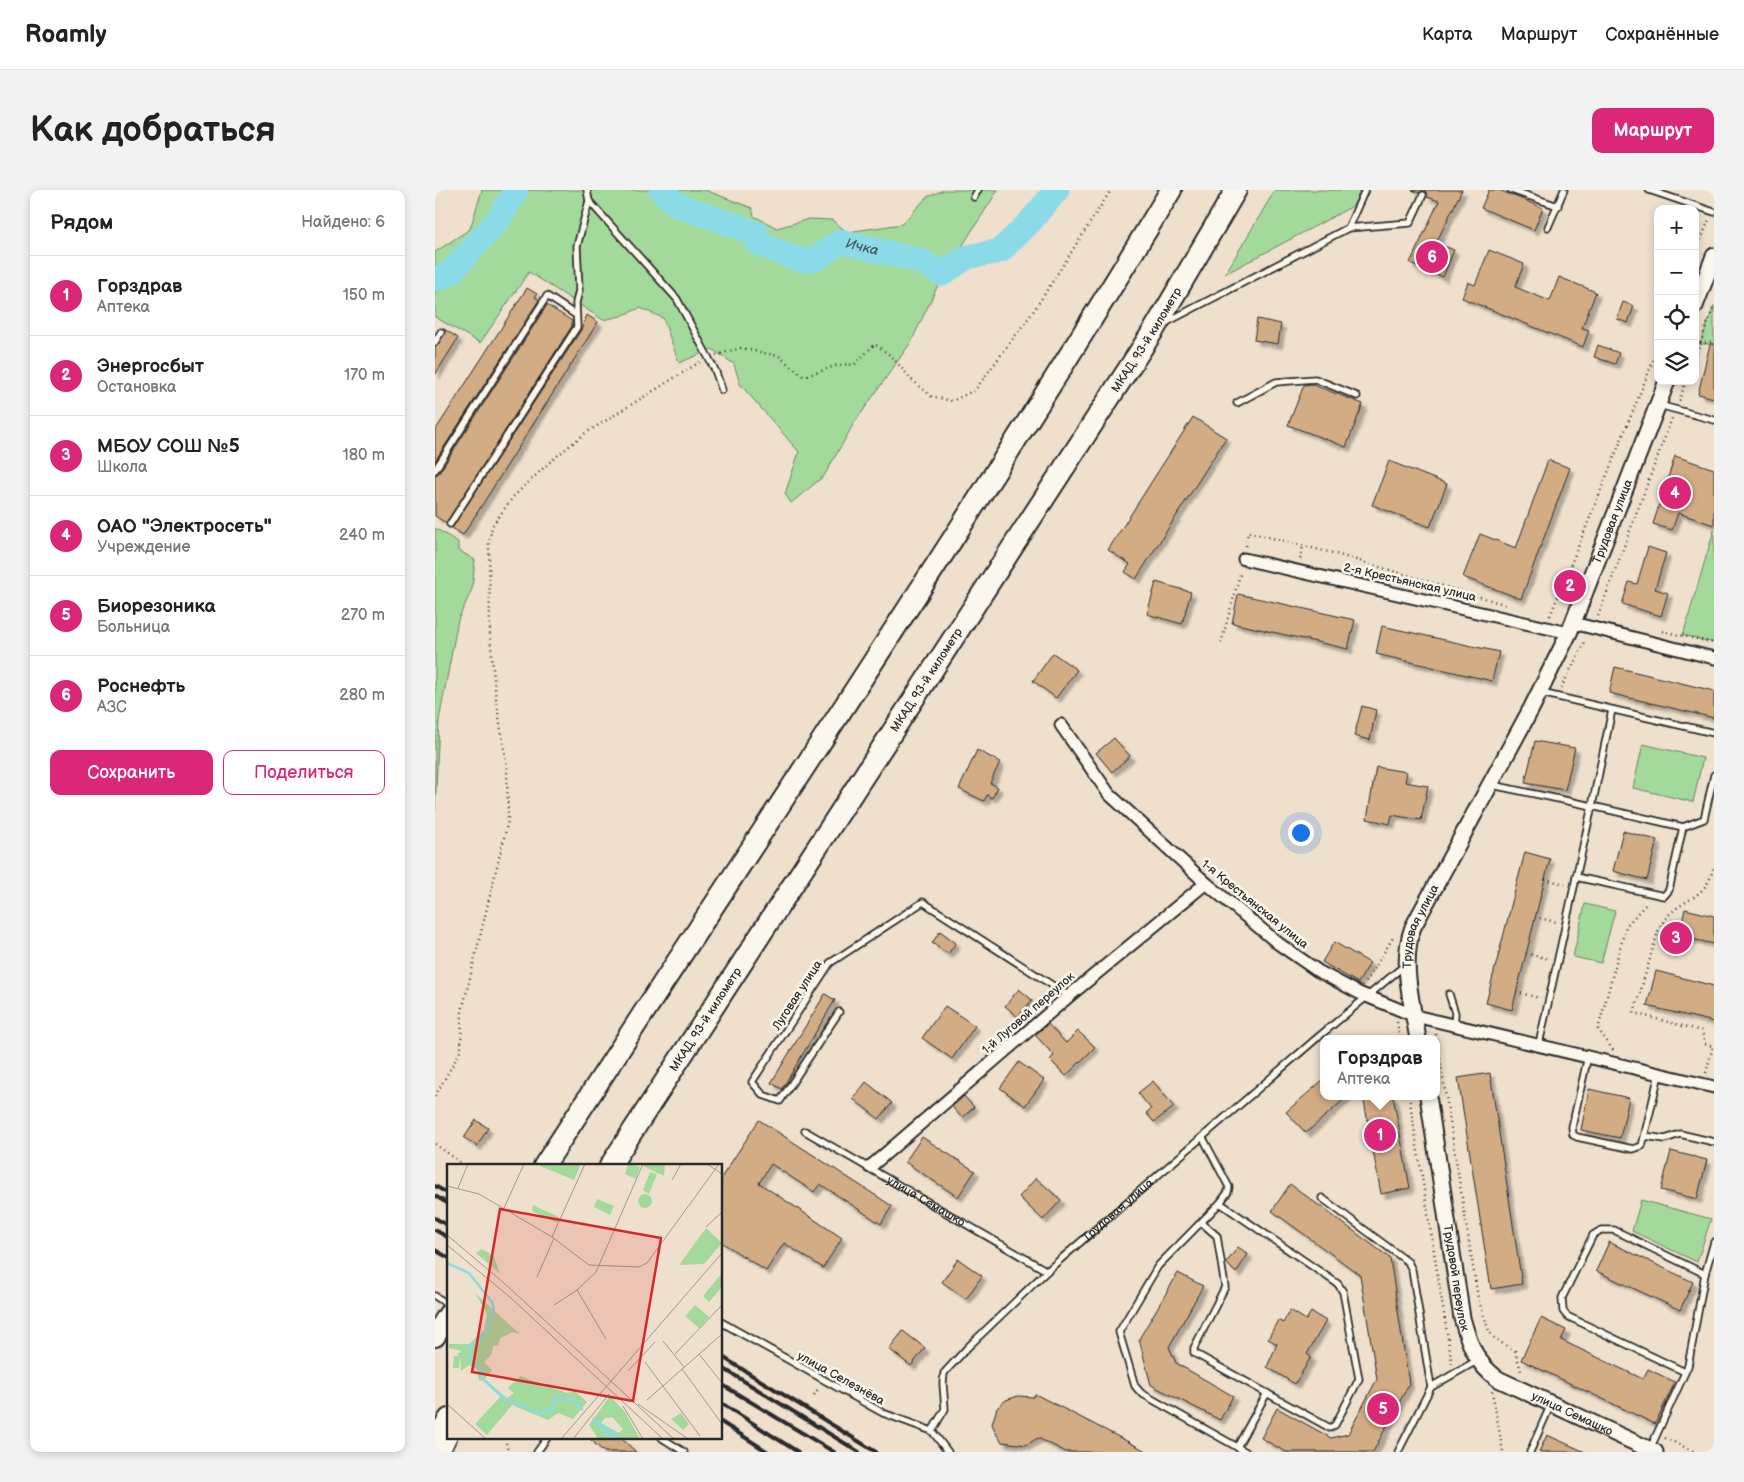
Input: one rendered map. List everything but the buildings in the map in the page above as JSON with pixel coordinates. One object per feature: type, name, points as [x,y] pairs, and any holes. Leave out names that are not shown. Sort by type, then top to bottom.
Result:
[{"type":"highway","points":[[548,1161],[701,922],[1045,396],[1171,190]]},
{"type":"highway","name":"МКАД, 93-й километр","points":[[611,1164],[1155,328],[1236,190]]},
{"type":"highway","points":[[435,1336],[447,1317]]},
{"type":"highway","points":[[435,1441],[447,1422]]},
{"type":"main road","points":[[1699,295],[1714,256]]},
{"type":"main road","name":"Трудовая улица","points":[[1407,964],[1407,946],[1413,927],[1539,693],[1571,628],[1666,385]]},
{"type":"main road","points":[[1407,964],[1417,1035]]},
{"type":"main road","name":"Трудовой переулок","points":[[1429,1100],[1462,1318],[1469,1343],[1478,1360],[1489,1372]]},
{"type":"main road","name":"улица Семашко","points":[[1489,1372],[1551,1404],[1653,1446]]},
{"type":"main road","points":[[440,1452],[447,1437]]},
{"type":"street","name":"2-я Крестьянская улица","points":[[1245,559],[1546,628],[1593,627],[1714,658]]},
{"type":"street","name":"1-я Крестьянская улица","points":[[1061,726],[1109,794],[1206,882],[1279,944],[1318,971],[1364,996],[1415,1016],[1659,1074],[1707,1082]]},
{"type":"street","name":"1-й Луговой переулок","points":[[870,1167],[1069,996],[1206,882]]},
{"type":"lane","points":[[450,524],[577,327],[576,315],[579,290],[577,246],[589,201],[587,190]]},
{"type":"lane","points":[[974,197],[978,190]]},
{"type":"lane","points":[[1348,228],[1365,190]]},
{"type":"lane","points":[[1511,190],[1558,206]]},
{"type":"lane","points":[[1548,227],[1564,190]]},
{"type":"lane","points":[[1649,190],[1713,211]]},
{"type":"lane","points":[[1155,328],[1348,228],[1410,223],[1423,195]]},
{"type":"lane","points":[[589,201],[677,299],[709,357],[722,390]]},
{"type":"lane","points":[[435,470],[547,296],[576,315]]},
{"type":"lane","points":[[435,342],[441,332]]},
{"type":"lane","points":[[1237,403],[1276,382],[1315,379],[1357,396]]},
{"type":"lane","points":[[1659,405],[1714,420]]},
{"type":"lane","points":[[1539,693],[1714,733]]},
{"type":"lane","points":[[1539,1044],[1550,1002],[1612,710]]},
{"type":"lane","points":[[1490,785],[1683,827],[1704,819],[1714,775]]},
{"type":"lane","points":[[1576,878],[1664,896],[1669,890],[1683,827]]},
{"type":"lane","name":"Луговая улица","points":[[839,1012],[780,1101],[763,1095],[752,1082],[830,963],[923,902],[1069,996]]},
{"type":"lane","name":"Трудовая улица","points":[[1320,1035],[1364,996],[1407,964]]},
{"type":"lane","points":[[1449,994],[1455,1013],[1454,1026]]},
{"type":"lane","name":"Трудовая улица","points":[[932,1431],[945,1409],[943,1384],[945,1373],[1047,1271],[1320,1035]]},
{"type":"lane","points":[[1588,1056],[1572,1126],[1573,1135],[1633,1149],[1642,1146],[1659,1074]]},
{"type":"lane","name":"улица Семашко","points":[[805,1131],[1047,1271]]},
{"type":"lane","points":[[1645,1136],[1665,1139],[1680,1134],[1714,1142]]},
{"type":"lane","points":[[1203,1138],[1229,1187],[1228,1192],[1203,1223],[1158,1266],[1121,1328],[1119,1338],[1138,1390],[1246,1452]]},
{"type":"lane","points":[[1322,1198],[1408,1262],[1412,1270],[1431,1387]]},
{"type":"lane","points":[[1203,1223],[1217,1236],[1225,1287],[1193,1351],[1328,1427],[1335,1425],[1359,1379],[1343,1292],[1338,1284],[1220,1203]]},
{"type":"lane","points":[[1685,1372],[1567,1316],[1563,1311],[1562,1298],[1593,1235],[1601,1230],[1614,1230],[1705,1274]]},
{"type":"lane","points":[[1653,1446],[1685,1372],[1705,1274],[1714,1242]]},
{"type":"lane","points":[[435,1296],[447,1304]]},
{"type":"lane","name":"улица Селезнёва","points":[[723,1323],[883,1413],[932,1431]]},
{"type":"lane","points":[[1398,1452],[1431,1387],[1478,1360]]},
{"type":"lane","points":[[1237,1447],[1267,1393]]},
{"type":"lane","points":[[1530,1452],[1551,1404]]},
{"type":"lane","points":[[932,1431],[948,1452]]},
{"type":"lane","points":[[537,1452],[546,1440]]},
{"type":"lane","points":[[666,1440],[684,1452]]},
{"type":"path","points":[[435,1096],[461,1050],[462,1011],[509,821],[507,766],[496,699],[490,636],[489,544],[492,526],[513,497],[551,461],[584,434],[709,357],[741,348],[779,356],[803,376],[819,374],[839,363],[854,365],[875,344],[891,356],[912,380],[931,396],[951,401],[975,390],[1035,309],[1111,190]]},
{"type":"path","points":[[1697,250],[1713,211]]},
{"type":"path","points":[[1700,344],[1714,306]]},
{"type":"path","points":[[1700,344],[1714,341]]},
{"type":"path","points":[[1546,628],[1654,359]]},
{"type":"path","points":[[1555,697],[1593,627],[1684,385]]},
{"type":"path","points":[[1221,643],[1245,559],[1248,532],[1337,554],[1513,606]]},
{"type":"path","points":[[1597,615],[1607,618]]},
{"type":"path","points":[[1654,629],[1714,643]]},
{"type":"path","points":[[1713,1046],[1705,1044],[1702,1031],[1634,1013],[1659,928],[1666,916],[1704,890],[1711,880],[1714,865]]},
{"type":"path","points":[[1545,879],[1574,886]]},
{"type":"path","points":[[1613,1051],[1598,1030],[1626,926],[1647,902]]},
{"type":"path","points":[[1535,917],[1566,925]]},
{"type":"path","points":[[1364,996],[1395,935]]},
{"type":"path","points":[[1526,953],[1558,961]]},
{"type":"path","points":[[1516,992],[1550,1002]]},
{"type":"path","points":[[1434,1021],[1436,1035]]},
{"type":"path","points":[[1707,1082],[1714,1042]]},
{"type":"path","points":[[1440,1059],[1478,1298],[1489,1331],[1495,1339],[1515,1352],[1523,1377]]},
{"type":"path","points":[[1700,1072],[1707,1082]]},
{"type":"path","points":[[1707,1082],[1714,1076]]},
{"type":"path","points":[[435,1144],[462,1164]]},
{"type":"path","points":[[1489,1372],[1503,1452]]},
{"type":"path","points":[[1653,1446],[1668,1439],[1695,1452]]},
{"type":"green space","points":[[482,190],[705,190],[752,208],[754,216],[777,228],[809,219],[832,220],[847,232],[902,224],[927,197],[944,190],[998,190],[941,279],[911,342],[853,425],[824,476],[791,503],[785,494],[799,452],[740,384],[734,364],[712,349],[679,363],[663,318],[640,308],[621,316],[603,320],[529,272],[480,343],[435,317],[435,252],[470,229]]},
{"type":"green space","points":[[1275,190],[1361,190],[1353,206],[1225,274]]},
{"type":"green space","points":[[1714,306],[1714,344],[1700,344]]},
{"type":"green space","points":[[435,528],[458,542],[458,550],[475,560],[472,589],[458,620],[439,720],[435,813]]},
{"type":"green space","points":[[1714,530],[1714,643],[1683,635]]},
{"type":"green space","points":[[1643,744],[1703,758],[1693,802],[1633,788]]},
{"type":"green space","points":[[1585,904],[1615,911],[1601,963],[1573,957]]},
{"type":"green space","points":[[1641,1200],[1711,1219],[1697,1262],[1632,1231]]},
{"type":"waterway","name":"Ичка","points":[[435,279],[450,273],[498,220],[516,190]]},
{"type":"waterway","name":"Ичка","points":[[661,190],[677,205],[756,233],[757,243],[799,260],[816,259],[840,241],[921,261],[942,274],[967,257],[1000,251],[1028,224],[1057,190]]},
{"type":"railway","points":[[435,1186],[447,1193]]},
{"type":"railway","points":[[435,1196],[447,1203]]},
{"type":"railway","points":[[435,1218],[447,1225]]},
{"type":"railway","points":[[435,1230],[447,1237]]},
{"type":"railway","points":[[435,1250],[447,1257]]},
{"type":"railway","points":[[723,1357],[876,1452]]},
{"type":"railway","points":[[723,1368],[859,1452]]},
{"type":"railway","points":[[723,1385],[834,1452]]},
{"type":"railway","points":[[723,1404],[798,1452]]},
{"type":"railway","points":[[723,1423],[768,1452]]},
{"type":"place","name":"Роснефть","points":[[1432,257]]},
{"type":"place","name":"ОАО \"Электросеть\"","points":[[1675,493]]},
{"type":"place","name":"Энергосбыт","points":[[1570,586]]},
{"type":"place","name":"МБОУ СОШ №5","points":[[1676,938]]},
{"type":"place","name":"Горздрав","points":[[1380,1135]]},
{"type":"place","name":"Биорезоника","points":[[1383,1409]]}]
